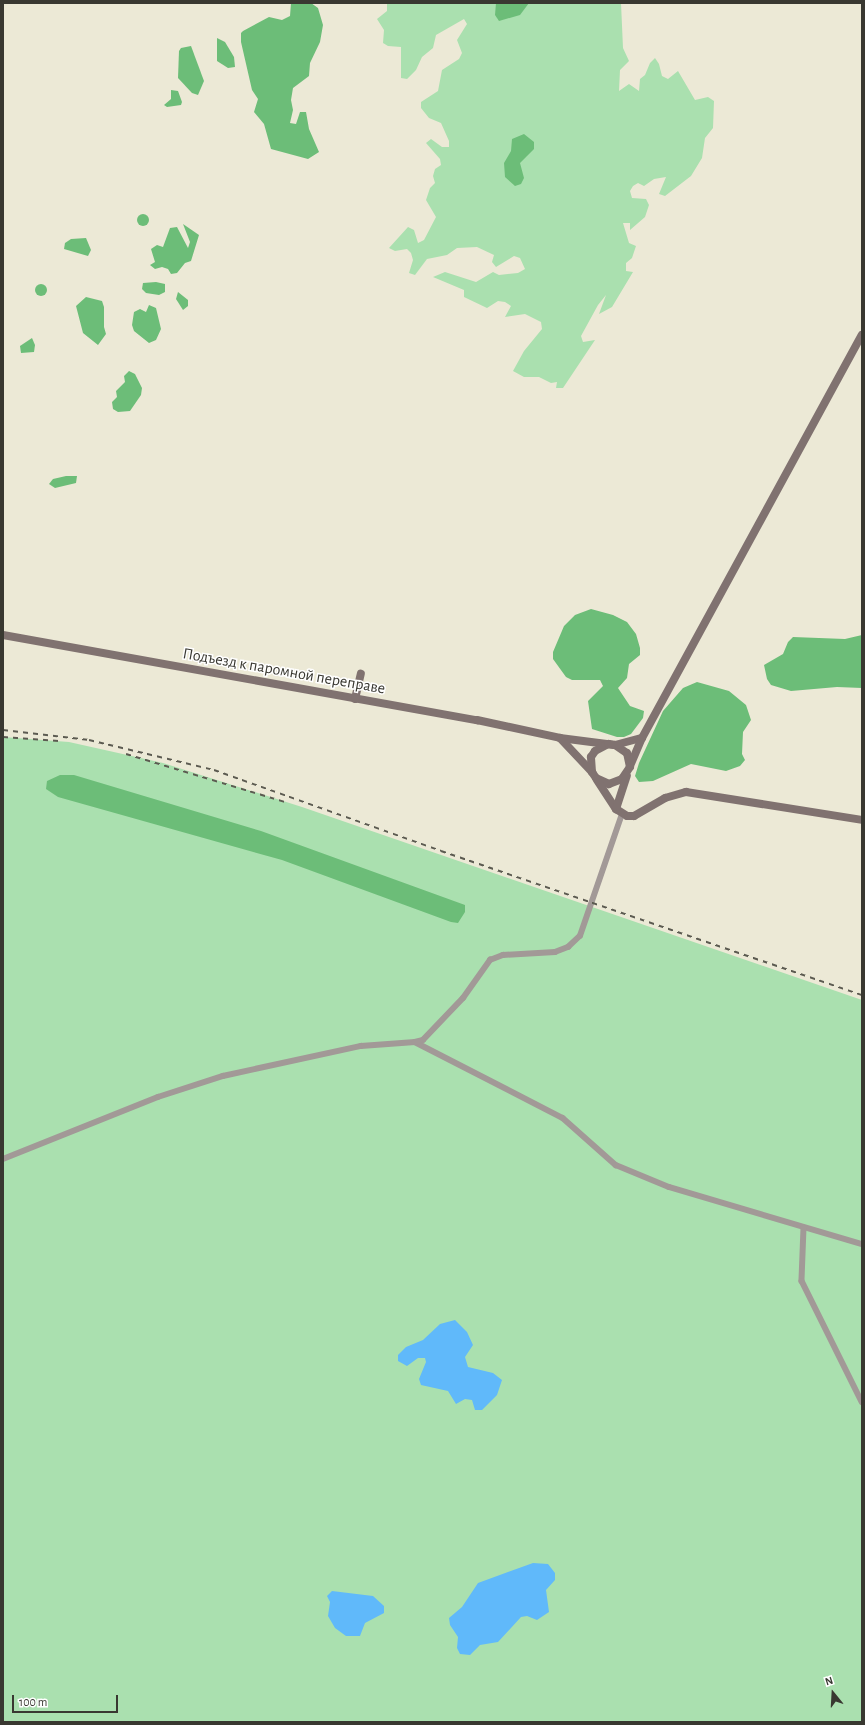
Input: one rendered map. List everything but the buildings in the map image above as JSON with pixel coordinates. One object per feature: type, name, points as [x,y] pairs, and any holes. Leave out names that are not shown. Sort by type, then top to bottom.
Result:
[{"type":"street","points":[[3,1160],[158,1097],[223,1076],[361,1046],[415,1042],[437,1028],[463,998],[490,960],[503,955],[555,952],[568,947],[580,936],[619,812],[628,771],[642,738],[862,335]]},
{"type":"street","name":"Подъезд к паромной переправе","points":[[3,635],[560,738],[615,745]]},
{"type":"street","points":[[355,699],[361,674]]},
{"type":"street","points":[[560,738],[594,775],[619,812],[634,816],[665,798],[686,792],[862,820]]},
{"type":"street","points":[[628,771],[616,783],[609,784],[594,775],[591,758],[595,751],[601,747],[642,738]]},
{"type":"street","points":[[615,745],[626,753],[628,771]]},
{"type":"street","points":[[415,1042],[563,1118],[616,1165],[669,1187],[862,1244]]},
{"type":"street","points":[[804,1228],[802,1281],[862,1402]]},
{"type":"green space","points":[[291,3],[311,3],[318,8],[323,25],[320,42],[310,63],[309,76],[293,88],[291,100],[293,110],[290,123],[296,124],[300,112],[306,112],[309,129],[319,152],[308,159],[271,149],[264,124],[254,112],[258,99],[252,90],[241,42],[241,33],[243,31],[269,17],[282,20],[290,16]]},
{"type":"green space","points":[[387,3],[621,3],[623,48],[629,61],[620,70],[619,91],[629,84],[639,91],[640,79],[645,75],[650,63],[655,58],[659,64],[662,76],[668,79],[678,71],[695,100],[708,97],[714,101],[713,128],[705,138],[702,158],[691,176],[665,196],[659,194],[666,177],[654,179],[644,186],[638,183],[633,186],[630,191],[632,198],[646,199],[649,205],[645,217],[630,230],[630,223],[623,223],[629,243],[636,246],[632,258],[626,263],[626,271],[633,272],[612,307],[599,314],[606,295],[598,305],[581,336],[583,342],[595,340],[563,388],[556,388],[557,382],[551,383],[539,377],[524,377],[513,371],[524,351],[542,329],[541,322],[525,314],[505,317],[511,306],[505,302],[498,301],[487,308],[464,297],[464,290],[433,277],[445,272],[476,282],[493,272],[499,275],[518,273],[525,269],[520,258],[514,256],[496,267],[492,262],[494,255],[477,247],[457,248],[447,255],[427,259],[415,275],[409,273],[413,260],[411,253],[407,249],[395,251],[389,248],[408,227],[414,230],[418,243],[424,240],[436,217],[426,200],[430,188],[435,183],[433,176],[435,169],[441,165],[440,159],[426,143],[431,139],[442,147],[449,147],[449,141],[441,123],[429,118],[421,108],[421,102],[438,91],[442,70],[459,59],[462,53],[457,40],[467,24],[464,19],[436,35],[433,48],[422,57],[416,70],[407,79],[401,78],[401,47],[388,46],[383,43],[384,30],[377,19],[387,11]]},
{"type":"green space","points":[[496,3],[529,3],[520,15],[499,21],[495,15]]},
{"type":"green space","points":[[217,38],[225,42],[234,57],[235,67],[228,68],[217,61]]},
{"type":"green space","points":[[191,46],[204,81],[198,95],[192,93],[178,78],[179,51],[181,48]]},
{"type":"green space","points":[[171,90],[178,91],[182,102],[181,105],[167,107],[164,105],[171,99]]},
{"type":"green space","points":[[524,134],[534,142],[534,149],[520,163],[524,178],[521,184],[515,186],[505,177],[504,163],[511,151],[512,139]]},
{"type":"green space","points":[[141,214],[145,214],[149,220],[145,226],[141,226],[137,222],[137,218]]},
{"type":"green space","points":[[183,224],[199,235],[191,261],[185,263],[177,273],[171,274],[168,269],[162,267],[155,269],[150,265],[155,262],[151,249],[157,245],[163,247],[170,228],[177,227],[188,248],[190,242]]},
{"type":"green space","points":[[86,238],[91,250],[88,256],[64,249],[65,243],[71,239]]},
{"type":"green space","points":[[156,282],[165,284],[165,292],[159,295],[146,293],[142,289],[143,283]]},
{"type":"green space","points":[[39,284],[43,284],[47,290],[43,296],[39,296],[35,292],[35,288]]},
{"type":"green space","points":[[178,292],[188,300],[188,306],[183,310],[176,299]]},
{"type":"green space","points":[[86,297],[102,301],[104,307],[104,327],[106,334],[98,345],[83,333],[76,306]]},
{"type":"green space","points":[[149,305],[156,308],[161,329],[156,340],[149,343],[134,331],[132,325],[134,312],[140,309],[146,312]]},
{"type":"green space","points":[[32,338],[35,345],[34,352],[21,353],[20,346]]},
{"type":"green space","points":[[129,371],[135,374],[142,388],[141,395],[130,411],[118,412],[113,409],[112,402],[117,397],[116,391],[125,382],[124,376]]},
{"type":"green space","points":[[66,476],[77,476],[76,483],[55,488],[49,484],[53,479]]},
{"type":"green space","points":[[591,609],[613,615],[627,622],[636,634],[640,648],[640,655],[629,664],[627,678],[618,688],[630,706],[644,711],[643,718],[631,734],[624,737],[617,737],[592,729],[588,701],[603,686],[600,680],[572,680],[566,677],[553,659],[553,652],[564,626],[575,615]]},
{"type":"green space","points":[[862,635],[862,688],[837,687],[791,691],[771,685],[767,679],[764,665],[783,654],[788,642],[793,637],[845,639]]},
{"type":"green space","points":[[697,682],[729,691],[746,705],[751,720],[743,732],[742,754],[745,760],[740,766],[726,771],[691,764],[653,781],[639,782],[635,776],[639,763],[663,711],[683,688]]},
{"type":"green space","points":[[3,737],[69,742],[163,763],[302,807],[862,1000],[862,1722],[3,1722]]},
{"type":"green space","points":[[60,775],[74,775],[261,831],[465,905],[465,912],[458,923],[451,922],[282,860],[58,797],[46,789],[47,781]]},
{"type":"water","points":[[455,1320],[467,1332],[473,1345],[465,1357],[468,1367],[493,1373],[502,1380],[497,1395],[482,1410],[475,1410],[472,1400],[465,1399],[456,1404],[448,1391],[421,1385],[419,1379],[426,1362],[425,1358],[418,1358],[407,1366],[398,1361],[398,1355],[406,1347],[423,1340],[440,1324]]},
{"type":"water","points":[[533,1563],[548,1564],[555,1573],[555,1580],[546,1590],[549,1612],[537,1620],[527,1616],[521,1617],[498,1642],[480,1645],[470,1655],[460,1654],[457,1648],[458,1637],[450,1625],[449,1618],[462,1607],[478,1583]]},
{"type":"water","points":[[332,1591],[373,1596],[384,1606],[384,1613],[365,1623],[360,1636],[346,1636],[335,1628],[328,1616],[330,1602],[327,1596]]},
{"type":"railway","points":[[3,730],[89,740],[214,770],[441,851],[862,995]]},
{"type":"railway","points":[[3,737],[59,741]]},
{"type":"railway","points":[[126,754],[288,803]]}]
